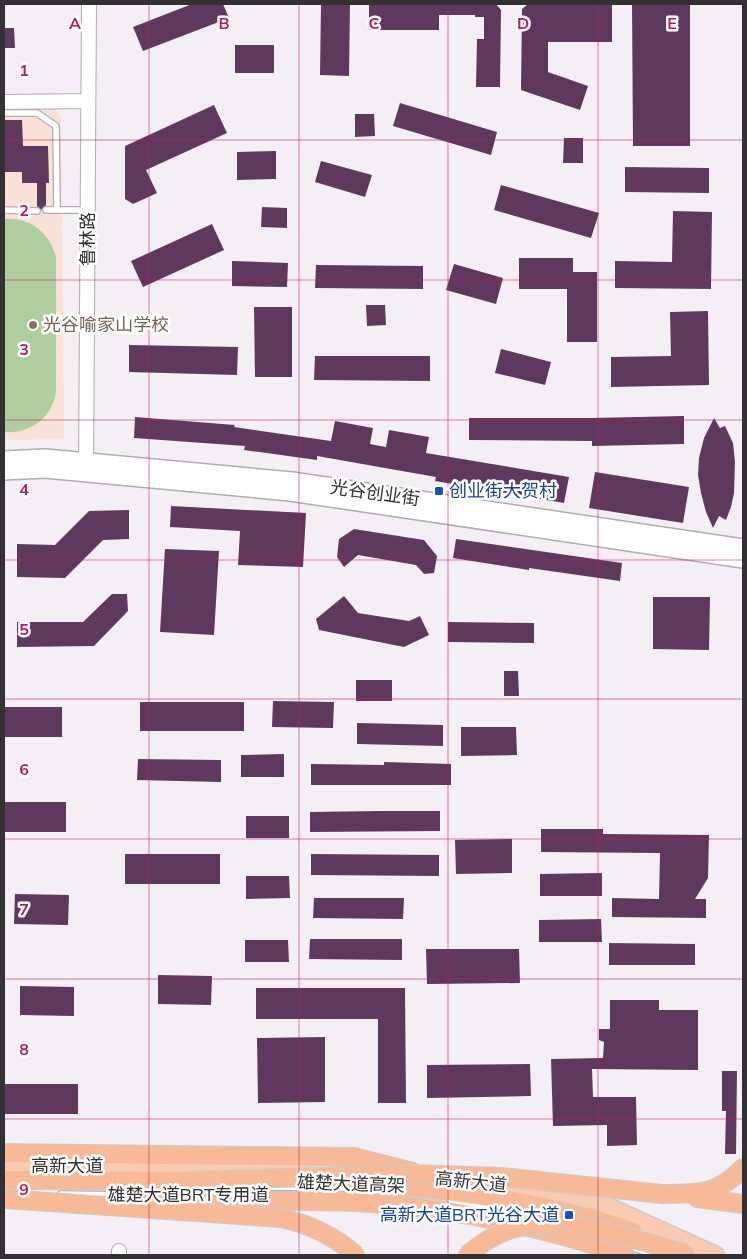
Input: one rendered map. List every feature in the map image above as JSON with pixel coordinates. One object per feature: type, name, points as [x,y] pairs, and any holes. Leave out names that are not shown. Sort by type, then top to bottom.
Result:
[{"type":"highway","points":[[4,1153],[354,1157],[440,1178]]},
{"type":"highway","points":[[662,1194],[708,1192],[733,1179],[743,1168]]},
{"type":"highway","points":[[182,1181],[415,1174],[502,1178],[743,1204]]},
{"type":"highway","name":"雄楚大道高架","points":[[4,1180],[359,1183],[439,1189],[585,1216],[630,1231],[687,1254]]},
{"type":"highway","points":[[4,1197],[281,1218],[296,1221],[326,1234],[356,1255]]},
{"type":"highway","name":"雄楚大道高架","points":[[4,1197],[312,1201],[404,1206],[458,1212],[505,1221],[619,1249]]},
{"type":"highway","points":[[467,1255],[493,1236],[531,1225],[552,1224],[601,1232],[687,1254]]},
{"type":"main road","name":"光谷创业街","points":[[4,459],[45,457],[86,468],[290,493],[743,560]]},
{"type":"main road","name":"光谷创业街","points":[[4,472],[86,468],[292,480],[743,547]]},
{"type":"main road","name":"高新大道","points":[[4,1166],[127,1166],[353,1171],[440,1178],[538,1190],[599,1202],[716,1255]]},
{"type":"street","name":"鲁林路","points":[[86,468],[89,4]]},
{"type":"street","points":[[4,102],[88,102]]},
{"type":"lane","points":[[4,113],[37,113],[56,126],[57,210]]},
{"type":"lane","points":[[4,210],[37,210]]},
{"type":"lane","points":[[46,210],[88,210]]},
{"type":"lane","name":"雄楚大道BRT专用道","points":[[4,1197],[215,1187]]},
{"type":"lane","name":"雄楚大道BRT专用道","points":[[263,1187],[370,1189],[397,1192]]},
{"type":"lane","points":[[4,1197],[42,1194]]},
{"type":"lane","name":"雄楚大道BRT专用道","points":[[52,1194],[369,1198],[443,1206],[500,1216],[568,1233],[635,1255]]},
{"type":"lane","points":[[443,1198],[567,1225],[619,1249],[653,1255]]},
{"type":"shaded area","name":"光谷喻家山学校","points":[[4,105],[53,107],[61,116],[64,439],[4,440]]},
{"type":"green space","points":[[4,219],[22,221],[37,228],[49,240],[56,257],[56,392],[54,401],[45,417],[31,427],[14,432],[4,432]]},
{"type":"building","points":[[192,4],[223,4],[229,18],[143,51],[133,27]]},
{"type":"building","points":[[321,4],[350,4],[349,76],[320,75]]},
{"type":"building","points":[[369,4],[496,4],[501,10],[500,87],[476,87],[477,39],[484,39],[484,17],[475,17],[475,15],[439,15],[439,30],[369,30]]},
{"type":"building","points":[[528,4],[612,4],[612,42],[548,42],[548,72],[588,86],[580,110],[521,90],[522,9]]},
{"type":"building","points":[[632,4],[690,4],[690,146],[633,146]]},
{"type":"building","points":[[4,28],[14,28],[15,48],[4,48]]},
{"type":"building","points":[[235,45],[274,45],[274,73],[235,73]]},
{"type":"building","points":[[400,103],[497,132],[491,155],[393,126]]},
{"type":"building","points":[[214,105],[227,133],[146,170],[157,193],[133,204],[125,199],[125,146]]},
{"type":"building","points":[[355,114],[374,114],[375,136],[355,137]]},
{"type":"building","points":[[4,120],[22,120],[23,146],[48,146],[49,183],[46,183],[46,205],[41,210],[37,206],[37,183],[22,183],[22,172],[4,172]]},
{"type":"building","points":[[564,138],[583,138],[583,163],[563,163]]},
{"type":"building","points":[[276,151],[276,179],[237,180],[237,152]]},
{"type":"building","points":[[321,161],[372,175],[365,197],[315,182]]},
{"type":"building","points":[[625,167],[709,168],[709,193],[625,192]]},
{"type":"building","points":[[501,185],[599,213],[591,238],[494,210]]},
{"type":"building","points":[[262,207],[287,208],[287,228],[261,227]]},
{"type":"building","points":[[673,211],[712,212],[711,289],[615,288],[615,261],[672,262]]},
{"type":"building","points":[[212,224],[224,250],[143,287],[131,261]]},
{"type":"building","points":[[519,258],[573,258],[573,272],[597,272],[597,342],[567,342],[567,289],[519,289]]},
{"type":"building","points":[[232,261],[288,263],[287,287],[232,286]]},
{"type":"building","points":[[454,264],[503,278],[496,304],[446,290]]},
{"type":"building","points":[[316,265],[423,266],[423,289],[315,288]]},
{"type":"building","points":[[366,305],[385,305],[386,325],[367,326]]},
{"type":"building","points":[[254,307],[292,307],[292,377],[255,377]]},
{"type":"building","points":[[708,311],[709,385],[611,387],[611,357],[671,356],[670,312]]},
{"type":"building","points":[[129,345],[238,347],[237,375],[129,372]]},
{"type":"building","points":[[501,349],[551,362],[545,385],[495,373]]},
{"type":"building","points":[[315,356],[430,356],[430,381],[314,380]]},
{"type":"building","points":[[684,416],[684,444],[592,446],[592,441],[469,440],[469,418]]},
{"type":"building","points":[[135,417],[235,425],[234,427],[331,441],[335,421],[373,428],[370,444],[386,447],[389,430],[429,437],[426,453],[569,477],[564,503],[435,481],[436,477],[317,456],[317,460],[244,450],[245,446],[134,438]]},
{"type":"building","points":[[714,418],[720,428],[725,426],[733,443],[735,462],[734,493],[731,507],[726,520],[719,516],[713,528],[706,512],[698,475],[699,458],[704,438]]},
{"type":"building","points":[[595,472],[689,487],[683,523],[589,508]]},
{"type":"building","points":[[171,506],[306,513],[303,567],[238,565],[240,531],[170,527]]},
{"type":"building","points":[[129,510],[129,539],[103,540],[65,578],[17,577],[17,544],[55,545],[89,511]]},
{"type":"building","points":[[354,529],[424,540],[437,556],[434,573],[424,574],[416,565],[358,555],[344,567],[337,557],[339,539]]},
{"type":"building","points":[[456,539],[622,563],[620,581],[529,568],[529,570],[453,558]]},
{"type":"building","points":[[165,549],[219,551],[214,635],[160,632]]},
{"type":"building","points":[[112,594],[127,594],[128,611],[94,646],[17,647],[17,622],[83,622]]},
{"type":"building","points":[[344,596],[358,613],[409,621],[420,616],[429,635],[404,647],[319,630],[316,619]]},
{"type":"building","points":[[653,597],[710,597],[709,650],[653,649]]},
{"type":"building","points":[[448,622],[534,623],[534,643],[448,642]]},
{"type":"building","points":[[504,671],[518,671],[519,696],[504,696]]},
{"type":"building","points":[[356,680],[392,680],[392,701],[356,701]]},
{"type":"building","points":[[273,701],[334,702],[333,728],[272,727]]},
{"type":"building","points":[[140,702],[244,702],[244,731],[140,731]]},
{"type":"building","points":[[4,707],[62,707],[62,737],[4,737]]},
{"type":"building","points":[[357,723],[443,725],[443,746],[357,744]]},
{"type":"building","points":[[461,727],[516,727],[517,755],[461,756]]},
{"type":"building","points":[[284,754],[284,777],[241,777],[241,755]]},
{"type":"building","points":[[138,759],[221,760],[221,782],[137,780]]},
{"type":"building","points":[[384,762],[451,764],[451,785],[311,785],[311,764],[384,765]]},
{"type":"building","points":[[4,802],[66,802],[66,832],[4,832]]},
{"type":"building","points":[[440,811],[440,831],[310,832],[310,812]]},
{"type":"building","points":[[246,816],[289,816],[289,838],[246,838]]},
{"type":"building","points":[[541,829],[603,829],[603,834],[709,835],[708,878],[695,899],[706,899],[706,918],[612,917],[612,898],[659,899],[660,853],[541,852]]},
{"type":"building","points":[[512,839],[512,873],[456,874],[455,840]]},
{"type":"building","points":[[125,854],[220,854],[220,884],[125,884]]},
{"type":"building","points":[[311,854],[439,855],[439,876],[311,875]]},
{"type":"building","points":[[602,873],[602,896],[540,896],[540,874]]},
{"type":"building","points":[[246,876],[289,876],[290,898],[246,899]]},
{"type":"building","points":[[15,894],[69,895],[68,925],[14,924]]},
{"type":"building","points":[[314,898],[404,898],[403,919],[313,918]]},
{"type":"building","points":[[601,919],[602,942],[539,942],[539,920]]},
{"type":"building","points":[[310,939],[402,939],[402,960],[309,959]]},
{"type":"building","points":[[245,940],[288,940],[289,962],[245,962]]},
{"type":"building","points":[[609,943],[695,944],[695,965],[609,965]]},
{"type":"building","points":[[426,949],[519,949],[520,983],[427,984]]},
{"type":"building","points":[[158,975],[212,976],[211,1005],[158,1004]]},
{"type":"building","points":[[20,986],[74,987],[74,1016],[20,1015]]},
{"type":"building","points":[[256,988],[405,988],[406,1103],[378,1103],[378,1019],[256,1019]]},
{"type":"building","points":[[610,1000],[659,1000],[659,1010],[698,1010],[698,1070],[592,1069],[593,1097],[636,1097],[637,1145],[607,1146],[607,1125],[553,1126],[551,1059],[603,1058],[604,1042],[599,1040],[599,1029],[610,1029]]},
{"type":"building","points":[[325,1037],[325,1102],[258,1103],[257,1038]]},
{"type":"building","points":[[530,1064],[531,1096],[427,1098],[427,1065]]},
{"type":"building","points":[[722,1071],[737,1071],[736,1154],[725,1154],[726,1111],[722,1111]]},
{"type":"building","points":[[4,1084],[78,1084],[78,1114],[4,1114]]},
{"type":"place","name":"光谷喻家山学校","points":[[33,325]]},
{"type":"place","name":"创业街大贺村","points":[[439,491]]},
{"type":"place","name":"高新大道BRT光谷大道","points":[[569,1215]]}]
